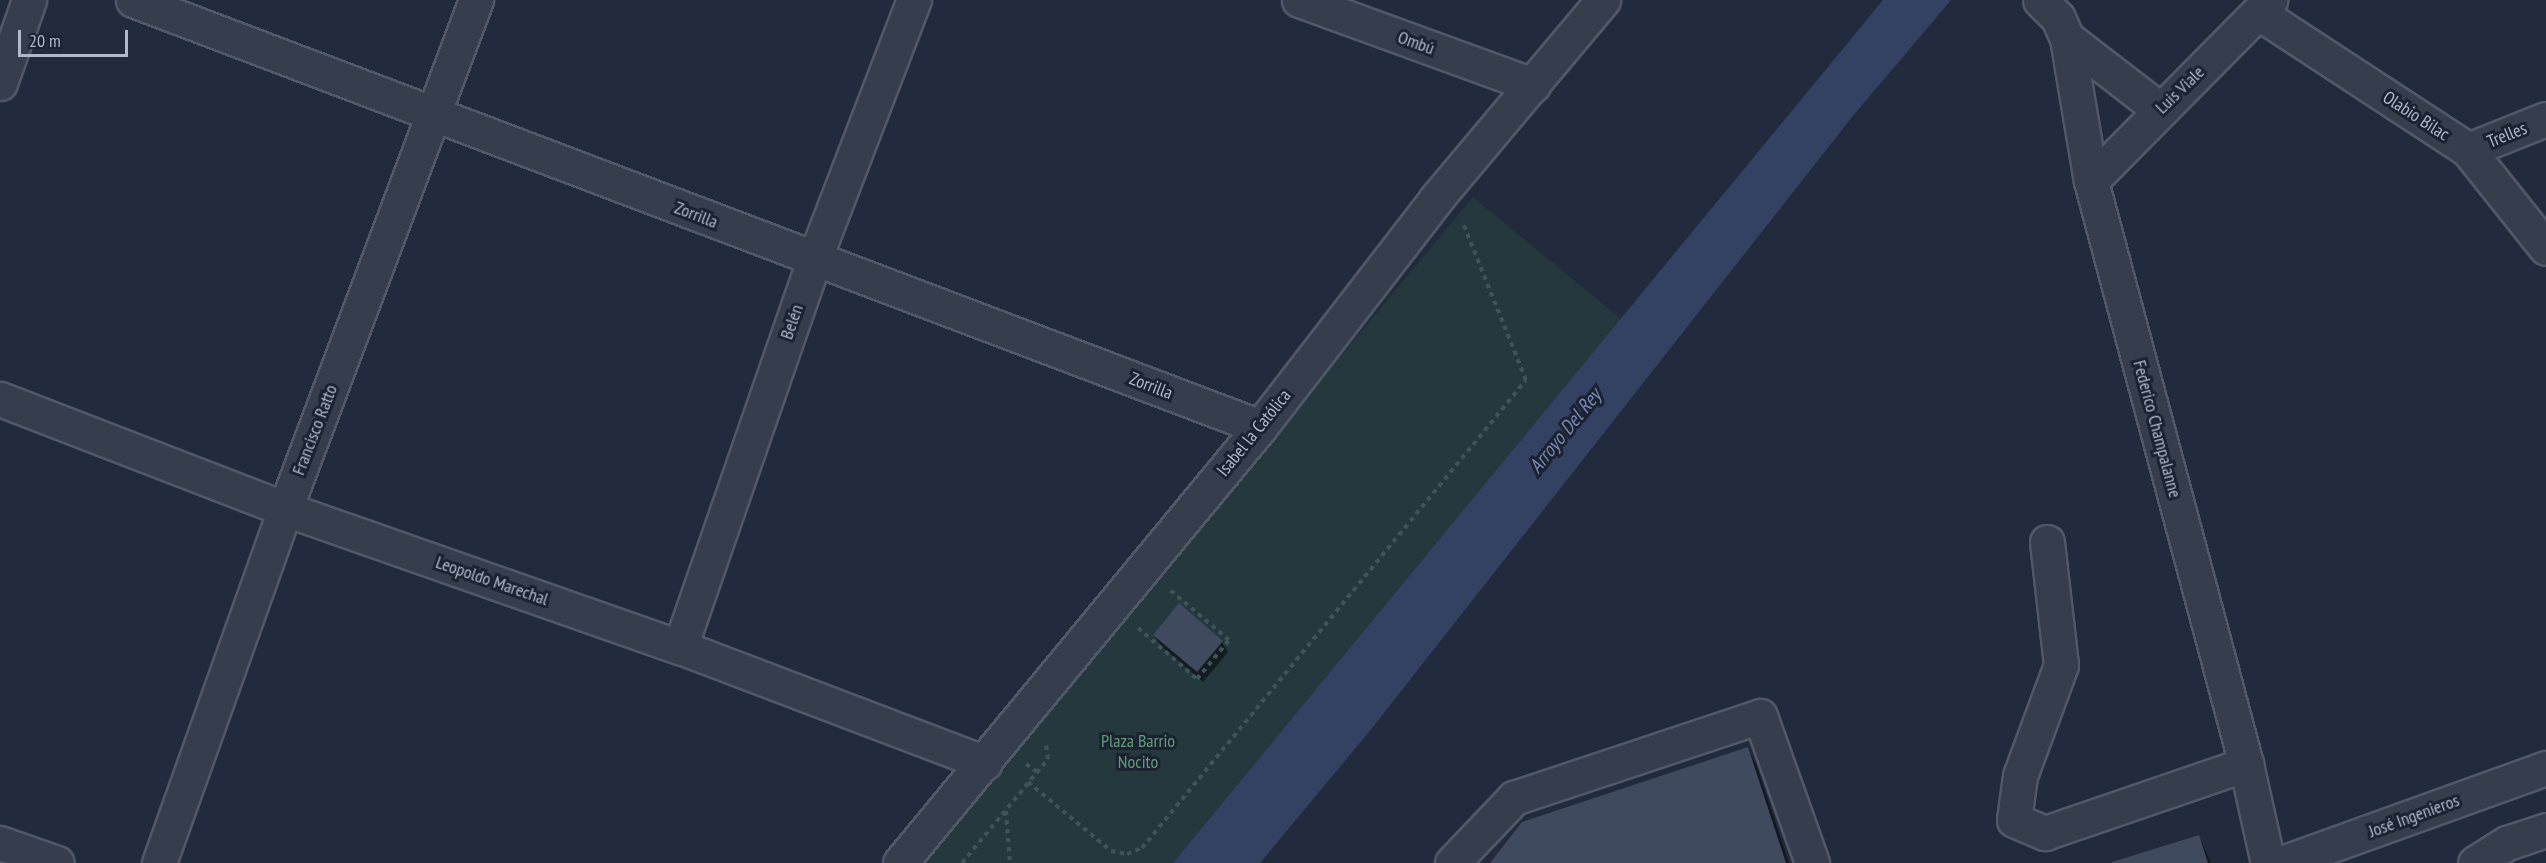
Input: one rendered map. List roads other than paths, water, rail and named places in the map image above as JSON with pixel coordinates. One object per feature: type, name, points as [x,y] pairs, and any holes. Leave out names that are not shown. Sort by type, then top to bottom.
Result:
[{"type":"street","points":[[0,83],[29,0]]},
{"type":"street","name":"Zorrilla","points":[[133,0],[814,260],[1260,427]]},
{"type":"street","name":"Francisco Ratto","points":[[159,863],[285,509],[476,0]]},
{"type":"street","name":"Belén","points":[[680,647],[814,260],[914,0]]},
{"type":"street","name":"Ombú","points":[[1299,0],[1533,85]]},
{"type":"street","name":"Isabel la Católica","points":[[900,863],[985,763],[1260,427],[1436,199],[1603,0]]},
{"type":"street","name":"Federico Champalanne","points":[[2040,0],[2058,18],[2067,38],[2091,181],[2246,764],[2268,863]]},
{"type":"street","name":"Luis Viale","points":[[2091,181],[2264,6]]},
{"type":"street","name":"Olabio Bilac","points":[[2264,6],[2468,150],[2546,248]]},
{"type":"street","points":[[2067,38],[2160,110]]},
{"type":"street","name":"Trelles","points":[[2468,150],[2546,119]]},
{"type":"street","name":"Leopoldo Marechal","points":[[0,399],[285,509],[680,647],[985,763]]},
{"type":"street","points":[[2047,542],[2061,665],[2020,776],[2014,820],[2045,832],[2246,764]]},
{"type":"street","points":[[1452,863],[1514,798],[1760,716],[1812,863]]},
{"type":"street","name":"José Ingenieros","points":[[2282,863],[2546,768]]},
{"type":"street","points":[[2475,863],[2507,843],[2546,830]]},
{"type":"street","points":[[0,843],[57,863]]},
{"type":"water","name":"Arroyo Del Rey","points":[[1883,0],[1951,0],[1852,117],[1369,732],[1260,863],[1173,863]]},
{"type":"park label","name":"Plaza Barrio Nocito","points":[[1138,752]]}]
